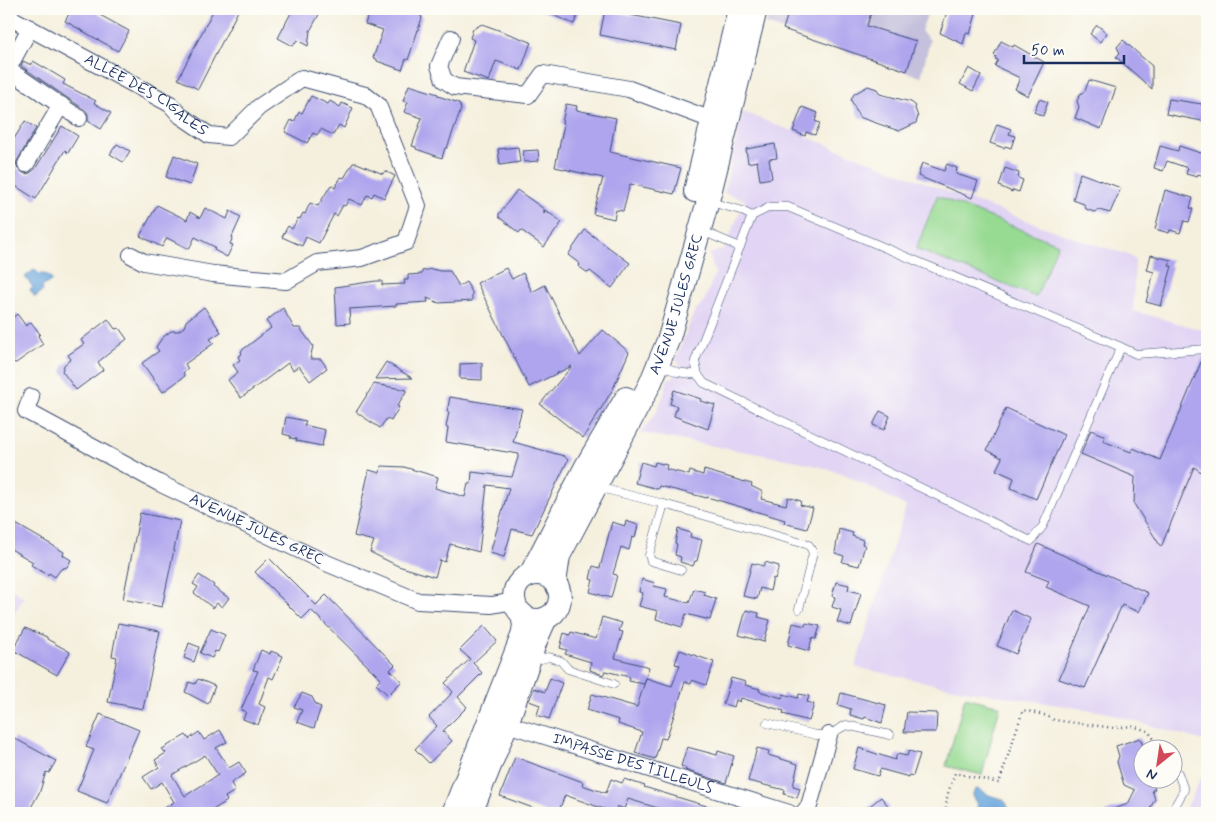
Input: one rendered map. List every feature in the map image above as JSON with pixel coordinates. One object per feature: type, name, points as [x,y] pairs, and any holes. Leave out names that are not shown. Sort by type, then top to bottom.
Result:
[{"type":"street","name":"AVENUE JULES GREC","points":[[530,575],[582,473],[625,400],[646,354],[676,266],[703,116],[739,9]]},
{"type":"street","name":"AVENUE JULES GREC","points":[[555,583],[559,556],[659,364],[676,315],[708,201],[756,9]]},
{"type":"street","name":"ALLÉE DES CIGALES","points":[[9,17],[170,104],[181,116],[209,135],[229,137],[259,107],[302,78],[365,95],[378,105],[418,206],[406,242],[362,258],[317,263],[286,281],[213,274],[144,262],[131,255]]},
{"type":"street","points":[[30,28],[9,68],[79,118]]},
{"type":"street","points":[[451,38],[439,66],[444,80],[455,87],[528,95],[543,74],[629,89],[703,116]]},
{"type":"street","points":[[26,164],[61,106]]},
{"type":"street","name":"AVENUE JULES GREC","points":[[30,398],[26,411],[159,483],[324,562],[418,601],[518,607]]},
{"type":"street","points":[[453,813],[522,636],[524,626],[518,607],[514,593],[517,585],[530,575],[539,574],[548,577],[559,590],[558,606],[546,618],[538,620],[529,619],[518,607]]},
{"type":"street","points":[[471,813],[507,724],[540,628],[546,618]]},
{"type":"street","name":"IMPASSE DES TILLEULS","points":[[507,724],[789,813]]},
{"type":"street","points":[[802,813],[809,806],[829,735]]},
{"type":"lane","points":[[708,201],[740,210],[752,216]]},
{"type":"lane","points":[[1121,347],[1043,526],[1031,541],[704,382],[698,375],[695,361],[752,216],[770,207],[788,207],[1121,347],[1136,354],[1207,349]]},
{"type":"lane","points":[[700,230],[740,247]]},
{"type":"lane","points":[[659,364],[677,372],[698,375]]},
{"type":"lane","points":[[595,487],[664,504],[809,545],[813,554],[799,609]]},
{"type":"lane","points":[[664,504],[649,555],[651,561],[681,570]]},
{"type":"lane","points":[[530,657],[541,659],[549,657],[560,660],[568,669],[614,684]]},
{"type":"lane","points":[[767,724],[816,735],[829,735],[846,725],[890,735]]},
{"type":"lane","points":[[1171,813],[1184,790]]},
{"type":"path","points":[[947,812],[947,798],[955,773],[999,783],[1023,710],[1048,716],[1054,720],[1114,728],[1132,726],[1148,731],[1154,740]]},
{"type":"shaded area","points":[[770,9],[929,9],[921,31],[930,40],[921,77],[766,24]]},
{"type":"shaded area","points":[[743,112],[949,192],[1077,239],[1129,255],[1135,260],[1133,311],[1207,331],[1207,742],[1104,712],[958,689],[855,667],[906,506],[842,473],[798,461],[640,433],[655,414],[663,397],[668,379],[674,377],[680,366],[676,359],[695,310],[704,302],[715,273],[709,254],[724,249],[745,200],[724,193]]},
{"type":"shaded area","points":[[9,588],[24,597],[9,624]]},
{"type":"shaded area","points":[[1207,766],[1207,813],[1184,813]]},
{"type":"green space","points":[[937,196],[1058,244],[1036,297],[916,249]]},
{"type":"green space","points":[[965,697],[1000,706],[982,775],[946,766]]},
{"type":"water","points":[[35,269],[37,273],[48,275],[52,280],[42,287],[43,291],[35,297],[30,290],[33,287],[25,277]]},
{"type":"water","points":[[978,789],[1003,800],[1007,804],[1007,813],[979,813],[977,804],[972,796],[975,790]]},
{"type":"building","points":[[72,9],[89,9],[129,31],[118,51],[65,21]]},
{"type":"building","points":[[214,9],[239,9],[198,89],[178,79]]},
{"type":"building","points":[[293,9],[322,9],[310,31],[308,46],[297,40],[293,46],[278,38]]},
{"type":"building","points":[[370,9],[409,9],[419,12],[422,18],[408,60],[406,59],[402,70],[373,58],[383,30],[365,24]]},
{"type":"building","points":[[538,9],[580,9],[574,24]]},
{"type":"building","points":[[795,9],[872,9],[867,26],[916,41],[907,71],[783,29],[788,14],[793,16]]},
{"type":"building","points":[[948,9],[974,9],[972,13],[976,14],[970,34],[966,33],[963,44],[940,33]]},
{"type":"building","points":[[605,10],[681,25],[676,50],[600,35]]},
{"type":"building","points":[[482,24],[531,42],[521,70],[496,61],[489,81],[463,72],[474,40],[470,38],[473,29]]},
{"type":"building","points":[[1097,25],[1107,33],[1100,42],[1090,34]]},
{"type":"building","points":[[1123,40],[1152,66],[1152,89],[1116,57],[1120,53],[1117,47]]},
{"type":"building","points":[[1001,41],[1013,47],[1014,45],[1044,62],[1028,96],[1015,89],[1020,78],[995,66],[998,60],[995,59],[994,55]]},
{"type":"building","points":[[23,61],[31,65],[33,61],[45,68],[65,80],[63,84],[96,101],[94,103],[111,113],[101,129],[88,121],[88,114],[85,110],[21,66]]},
{"type":"building","points":[[969,68],[981,75],[973,91],[960,84]]},
{"type":"building","points":[[1089,80],[1116,88],[1101,129],[1075,118],[1079,107],[1077,101],[1080,94],[1085,91]]},
{"type":"building","points":[[409,85],[459,103],[461,109],[442,158],[412,146],[422,118],[404,112],[408,102],[403,101]]},
{"type":"building","points":[[868,86],[877,89],[880,94],[911,102],[916,106],[918,117],[916,123],[899,131],[859,117],[851,100],[854,94]]},
{"type":"building","points":[[311,96],[328,104],[330,101],[340,107],[342,103],[353,108],[344,128],[339,125],[333,135],[321,129],[317,135],[313,133],[307,143],[285,132],[291,120],[294,122],[299,112],[302,113]]},
{"type":"building","points":[[1039,99],[1048,102],[1043,116],[1034,112]]},
{"type":"building","points":[[1169,99],[1202,104],[1202,106],[1207,107],[1207,122],[1166,114]]},
{"type":"building","points":[[566,104],[577,106],[576,110],[616,118],[610,152],[681,168],[674,194],[630,184],[623,211],[616,210],[614,219],[593,214],[603,178],[555,167]]},
{"type":"building","points":[[802,107],[818,113],[815,121],[820,123],[815,135],[806,132],[805,136],[793,131]]},
{"type":"building","points":[[25,121],[36,128],[16,163],[18,169],[25,174],[35,169],[62,126],[78,136],[68,153],[65,150],[36,199],[9,182],[9,147]]},
{"type":"building","points":[[997,124],[1011,129],[1009,134],[1015,136],[1011,148],[1005,146],[1004,148],[990,143]]},
{"type":"building","points":[[117,144],[130,151],[123,162],[110,154]]},
{"type":"building","points":[[775,144],[777,158],[769,159],[772,178],[760,180],[757,161],[748,163],[746,149]]},
{"type":"building","points":[[1160,146],[1178,151],[1179,146],[1204,154],[1207,157],[1207,177],[1198,174],[1197,177],[1186,174],[1188,168],[1167,161],[1163,171],[1154,168]]},
{"type":"building","points":[[518,147],[520,162],[500,165],[498,149]]},
{"type":"building","points":[[538,150],[539,161],[524,162],[523,151]]},
{"type":"building","points":[[174,155],[197,164],[190,185],[166,177]]},
{"type":"building","points":[[353,163],[383,174],[385,171],[395,176],[384,198],[374,193],[372,197],[367,195],[362,205],[349,199],[337,216],[334,214],[319,243],[306,237],[302,246],[282,237],[288,226],[292,229],[298,218],[300,219],[303,213],[305,214],[310,203],[318,206],[331,185],[335,188],[341,177],[344,178]]},
{"type":"building","points":[[922,163],[944,171],[947,164],[957,168],[956,174],[978,181],[972,198],[918,176]]},
{"type":"building","points":[[1005,168],[1019,173],[1018,178],[1023,180],[1019,192],[1013,190],[1012,192],[999,186]]},
{"type":"building","points":[[1080,173],[1121,188],[1110,213],[1099,210],[1094,212],[1086,209],[1084,204],[1073,200]]},
{"type":"building","points":[[517,190],[544,209],[544,214],[545,210],[562,222],[544,247],[521,230],[519,233],[499,217],[499,214]]},
{"type":"building","points":[[1165,190],[1193,198],[1190,208],[1193,209],[1189,222],[1184,221],[1180,233],[1170,230],[1169,233],[1155,229]]},
{"type":"building","points":[[157,205],[187,220],[190,212],[200,218],[205,208],[227,219],[230,211],[241,217],[232,237],[230,244],[233,245],[227,257],[214,250],[215,247],[195,237],[189,249],[167,238],[162,247],[140,236]]},
{"type":"building","points":[[585,230],[630,263],[612,288],[590,271],[588,273],[578,266],[580,264],[568,255]]},
{"type":"building","points":[[1151,255],[1171,260],[1169,266],[1172,266],[1161,306],[1146,302],[1154,272],[1147,270]]},
{"type":"building","points":[[506,268],[512,279],[523,273],[532,292],[545,285],[580,356],[603,330],[629,352],[613,389],[583,438],[540,404],[572,366],[529,387],[477,283]]},
{"type":"building","points":[[432,269],[450,271],[459,286],[466,282],[472,292],[472,301],[439,303],[427,298],[428,302],[349,309],[350,323],[337,324],[335,287],[376,281],[382,281],[382,285],[405,284],[404,280],[408,280],[408,275],[422,274],[422,271]]},
{"type":"building","points":[[204,307],[221,332],[210,339],[214,343],[185,364],[188,369],[183,373],[185,376],[163,392],[142,363],[159,351],[156,347],[162,338],[171,331],[178,331],[184,327],[186,321]]},
{"type":"building","points":[[283,308],[294,328],[300,328],[313,346],[310,359],[321,359],[327,368],[310,381],[299,366],[293,370],[288,363],[241,398],[228,380],[238,372],[233,365],[240,360],[238,357],[242,354],[241,351],[271,328],[266,321]]},
{"type":"building","points":[[17,314],[26,326],[31,322],[40,334],[38,336],[43,344],[16,363],[11,362],[9,359],[9,321]]},
{"type":"building","points":[[108,319],[115,329],[119,328],[127,339],[98,362],[103,370],[76,390],[62,371],[64,365],[71,359],[68,355],[84,344],[81,340]]},
{"type":"building","points":[[1204,355],[1207,355],[1207,476],[1194,467],[1161,547],[1134,504],[1135,477],[1081,454],[1091,430],[1105,436],[1103,441],[1131,452],[1133,448],[1160,460]]},
{"type":"building","points":[[386,362],[412,378],[375,379]]},
{"type":"building","points":[[482,363],[482,380],[460,379],[460,364]]},
{"type":"building","points":[[374,384],[407,390],[397,406],[399,407],[391,421],[387,418],[380,428],[356,412]]},
{"type":"building","points":[[674,390],[715,405],[708,429],[674,416],[677,406],[670,404]]},
{"type":"building","points":[[450,397],[522,409],[513,442],[564,456],[568,460],[532,534],[512,529],[504,557],[490,553],[509,488],[487,485],[479,552],[450,544],[445,562],[440,560],[435,577],[398,566],[370,552],[374,541],[354,536],[369,470],[380,473],[381,466],[404,467],[438,477],[435,488],[465,497],[468,484],[471,484],[472,472],[512,477],[519,454],[446,442],[449,412],[447,412]]},
{"type":"building","points":[[1006,408],[1064,435],[1036,499],[1011,488],[1014,478],[996,470],[1002,458],[987,450]]},
{"type":"building","points":[[880,411],[890,416],[884,430],[873,425]]},
{"type":"building","points":[[286,417],[306,421],[304,425],[325,430],[322,446],[296,441],[297,439],[283,434]]},
{"type":"building","points":[[641,462],[654,466],[655,462],[667,465],[666,469],[689,475],[690,471],[703,475],[704,470],[752,484],[751,486],[763,492],[761,499],[786,505],[788,497],[801,501],[800,505],[813,508],[807,529],[784,523],[785,520],[707,497],[659,486],[658,489],[635,483]]},
{"type":"building","points":[[140,513],[180,521],[162,607],[123,599]]},
{"type":"building","points":[[9,520],[64,552],[63,555],[71,560],[67,567],[61,569],[55,577],[49,573],[48,575],[31,565],[33,562],[9,548]]},
{"type":"building","points":[[626,521],[638,525],[635,538],[632,537],[629,550],[621,547],[613,574],[617,575],[611,598],[590,592],[593,580],[590,579],[593,566],[600,568],[612,522],[625,526]]},
{"type":"building","points":[[678,529],[691,533],[690,537],[702,540],[697,561],[695,561],[693,566],[680,562],[681,557],[675,555]]},
{"type":"building","points":[[839,529],[853,533],[852,536],[863,540],[862,544],[865,545],[859,566],[842,562],[844,556],[835,553]]},
{"type":"building","points":[[1038,544],[1148,593],[1139,612],[1122,605],[1085,688],[1059,679],[1090,606],[1046,587],[1049,581],[1026,572]]},
{"type":"building","points":[[269,558],[316,605],[326,595],[395,665],[390,670],[402,681],[388,695],[376,684],[381,679],[311,610],[302,619],[255,572]]},
{"type":"building","points":[[765,562],[779,566],[775,579],[773,578],[770,591],[760,588],[757,599],[743,596],[752,563],[764,566]]},
{"type":"building","points":[[199,575],[229,598],[222,607],[217,603],[213,608],[194,593],[198,587],[193,584]]},
{"type":"building","points":[[642,579],[655,583],[654,586],[667,589],[665,597],[689,603],[694,589],[705,592],[704,595],[716,599],[710,620],[686,614],[682,627],[656,619],[658,611],[639,606],[643,593],[639,592]]},
{"type":"building","points":[[836,582],[849,585],[848,590],[861,593],[851,626],[837,622],[841,610],[832,607],[835,597],[832,596]]},
{"type":"building","points":[[746,610],[759,613],[758,617],[770,620],[764,642],[739,635]]},
{"type":"building","points":[[1012,610],[1031,619],[1016,654],[997,646]]},
{"type":"building","points":[[602,617],[622,623],[619,631],[623,632],[615,658],[649,667],[644,684],[629,681],[630,677],[605,671],[603,675],[590,670],[591,662],[565,654],[567,650],[560,648],[564,633],[570,635],[571,632],[596,639]]},
{"type":"building","points":[[118,623],[160,631],[143,709],[108,702],[117,657],[112,656]]},
{"type":"building","points":[[793,623],[805,626],[806,623],[820,626],[816,639],[812,638],[809,651],[788,645]]},
{"type":"building","points":[[484,626],[497,641],[473,663],[482,673],[458,697],[467,707],[443,731],[452,741],[429,763],[415,749],[437,726],[429,717],[453,692],[445,683],[470,659],[460,650]]},
{"type":"building","points":[[25,628],[47,637],[47,639],[70,652],[57,675],[13,650]]},
{"type":"building","points":[[211,629],[225,635],[218,652],[215,651],[212,658],[200,653]]},
{"type":"building","points":[[189,643],[199,647],[194,662],[184,658]]},
{"type":"building","points":[[261,650],[270,654],[271,651],[283,656],[273,679],[269,677],[259,704],[265,707],[258,725],[243,719],[246,712],[241,710],[258,671],[253,670]]},
{"type":"building","points":[[680,650],[714,662],[706,685],[692,680],[691,684],[685,682],[666,739],[661,738],[655,759],[635,753],[642,732],[618,724],[619,720],[587,710],[592,694],[637,707],[646,678],[672,686],[680,665],[675,664]]},
{"type":"building","points":[[550,678],[562,683],[549,719],[537,715],[540,705],[529,701],[534,688],[545,692]]},
{"type":"building","points":[[731,678],[746,682],[745,685],[760,689],[759,691],[782,698],[783,694],[798,698],[799,694],[809,696],[807,702],[814,704],[809,721],[783,714],[784,711],[741,698],[740,702],[736,700],[734,707],[723,704]]},
{"type":"building","points":[[198,679],[215,686],[208,704],[185,692],[189,682],[195,684]]},
{"type":"building","points":[[302,693],[312,697],[316,705],[321,707],[314,728],[297,722],[302,710],[294,707]]},
{"type":"building","points":[[841,693],[886,705],[882,723],[865,717],[864,719],[850,715],[851,709],[838,705]]},
{"type":"building","points":[[907,712],[937,713],[936,732],[904,732]]},
{"type":"building","points":[[100,714],[139,730],[107,803],[77,791],[94,750],[86,747]]},
{"type":"building","points":[[220,730],[227,742],[216,748],[229,768],[239,762],[246,773],[231,783],[235,791],[225,797],[227,801],[208,813],[157,813],[174,802],[162,782],[151,789],[143,777],[159,767],[155,760],[166,753],[162,749],[186,735],[189,739],[199,732],[204,740]],"holes":[[[205,755],[218,775],[185,796],[172,775]]]},
{"type":"building","points":[[14,738],[56,761],[49,773],[46,772],[40,791],[28,813],[21,813],[9,807],[9,748]]},
{"type":"building","points":[[1134,740],[1134,790],[1124,785],[1117,762],[1119,756],[1116,746]]},
{"type":"building","points":[[687,747],[717,755],[718,751],[734,756],[726,783],[685,770],[686,768],[681,766]]},
{"type":"building","points":[[757,748],[769,751],[768,755],[798,764],[793,786],[800,788],[797,798],[784,794],[785,790],[748,781]]},
{"type":"building","points":[[859,748],[895,760],[897,754],[907,756],[909,751],[920,754],[913,776],[909,775],[909,777],[880,769],[878,776],[853,769]]},
{"type":"building","points":[[515,757],[583,782],[582,785],[606,793],[611,779],[622,783],[624,779],[723,811],[723,813],[674,813],[628,799],[624,809],[617,806],[615,813],[565,795],[558,813],[547,813],[500,796]]},
{"type":"building","points":[[1135,790],[1152,790],[1155,799],[1148,813],[1105,813],[1128,804]]},
{"type":"building","points":[[881,797],[890,808],[883,813],[861,813]]}]
